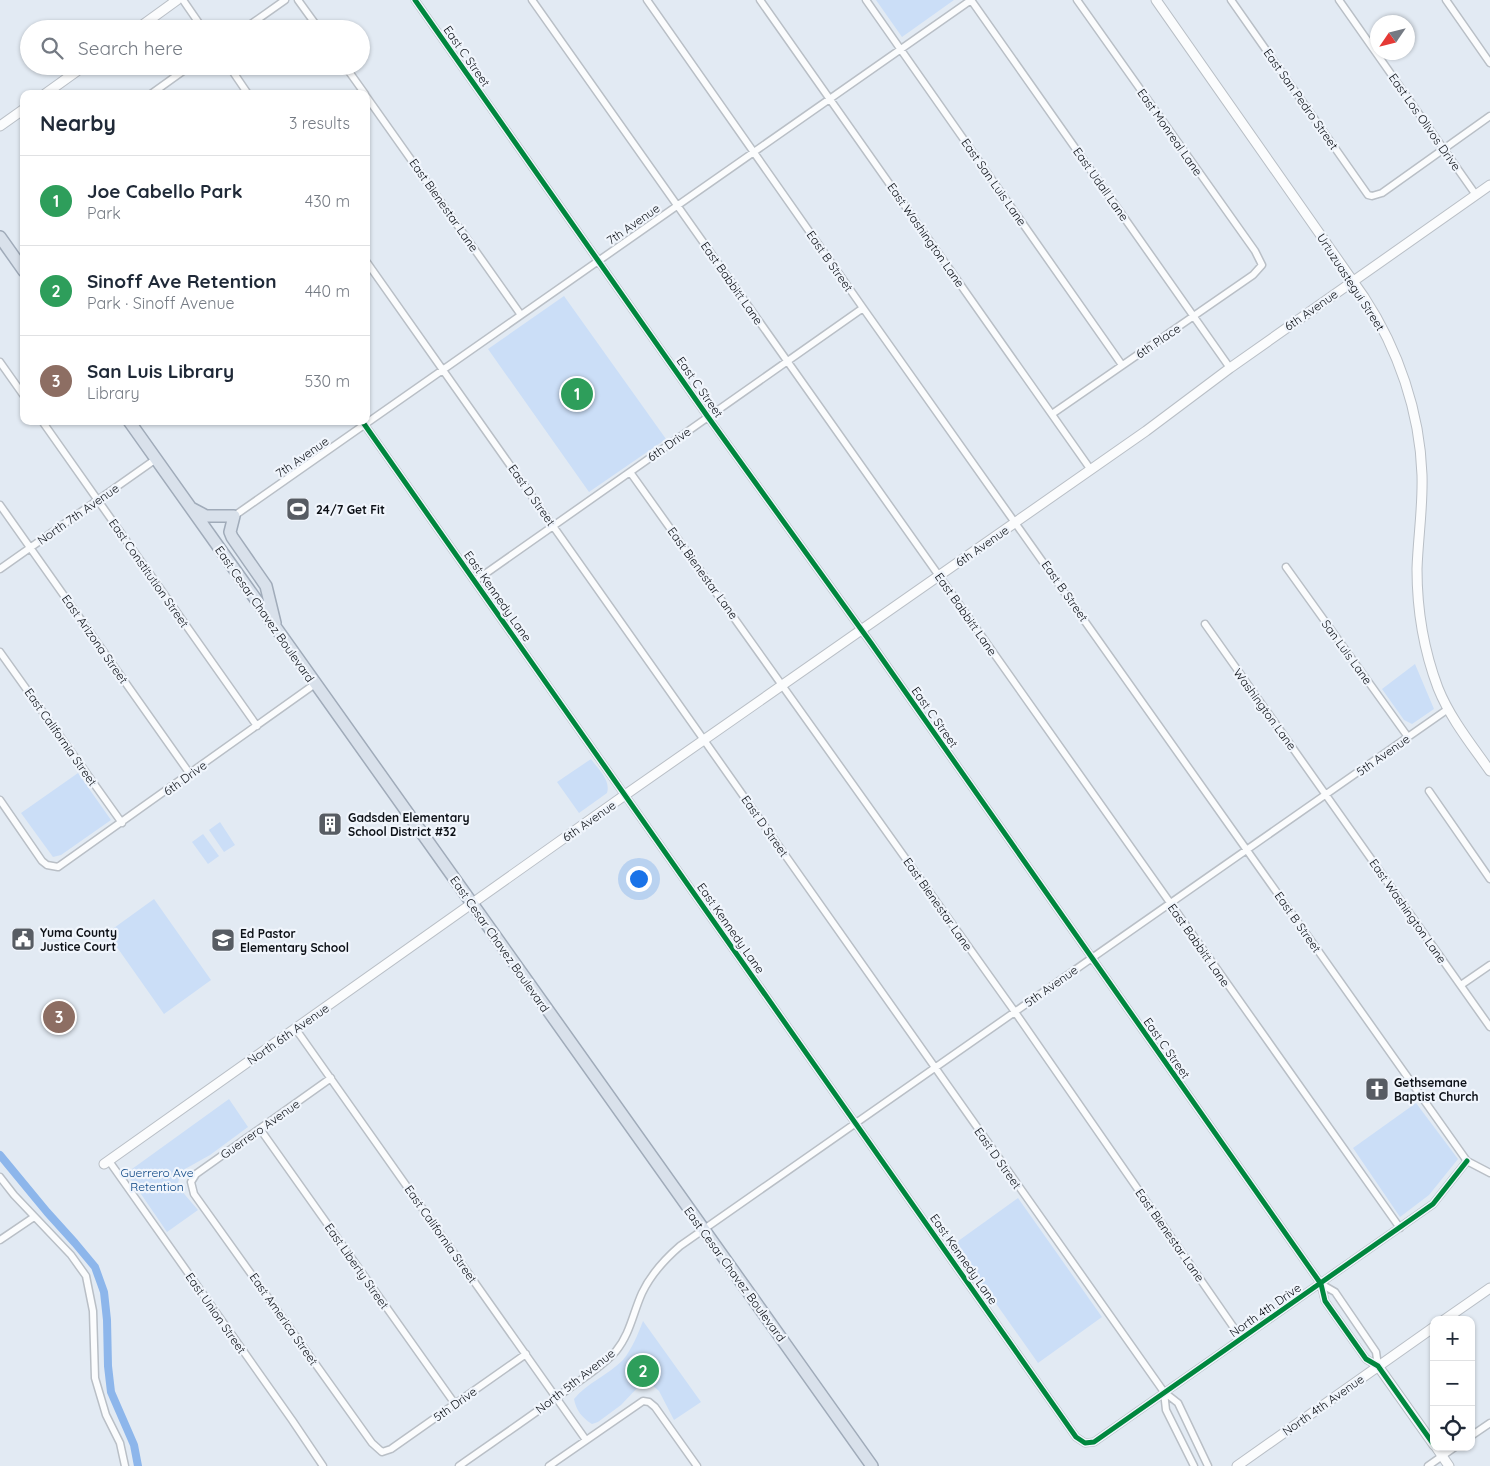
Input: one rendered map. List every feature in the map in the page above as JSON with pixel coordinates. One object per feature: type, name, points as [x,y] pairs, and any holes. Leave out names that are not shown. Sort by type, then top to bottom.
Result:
[{"type":"highway","points":[[0,238],[20,266]]},
{"type":"highway","name":"East Cesar Chavez Boulevard","points":[[132,425],[872,1466]]},
{"type":"highway","points":[[189,506],[206,516],[234,516],[230,532],[266,586],[277,630]]},
{"type":"street","points":[[149,20],[177,0]]},
{"type":"street","points":[[182,0],[196,20]]},
{"type":"street","points":[[257,20],[285,0]]},
{"type":"street","points":[[298,0],[312,20]]},
{"type":"street","name":"East C Street","points":[[415,0],[708,417],[862,630],[1321,1284],[1325,1301],[1366,1359],[1378,1366],[1430,1439]]},
{"type":"street","name":"East Babbitt Lane","points":[[532,0],[1400,1228]]},
{"type":"street","name":"East B Street","points":[[647,0],[1467,1161],[1490,1173]]},
{"type":"street","name":"East Washington Lane","points":[[760,0],[1091,470]]},
{"type":"street","name":"East San Luis Lane","points":[[866,0],[1122,365]]},
{"type":"street","name":"7th Avenue","points":[[370,418],[443,370],[971,0]]},
{"type":"street","name":"East Udall Lane","points":[[971,0],[1230,368]]},
{"type":"street","name":"East Monreal Lane","points":[[1077,0],[1255,251],[1262,265]]},
{"type":"street","name":"Urtuzuastegui Street","points":[[1156,0],[1370,306],[1399,364],[1418,433],[1422,474],[1422,512],[1417,567],[1419,608],[1431,665],[1448,709],[1489,769]]},
{"type":"street","name":"East San Pedro Street","points":[[1231,0],[1365,191],[1372,196],[1382,193],[1444,149]]},
{"type":"street","name":"East Los Olivos Drive","points":[[1339,0],[1476,195]]},
{"type":"street","points":[[1446,0],[1490,63]]},
{"type":"street","points":[[51,90],[71,75]]},
{"type":"street","points":[[157,90],[177,75]]},
{"type":"street","points":[[235,75],[245,90]]},
{"type":"street","name":"East Bienestar Lane","points":[[352,75],[362,90]]},
{"type":"street","name":"East Bienestar Lane","points":[[370,101],[522,315]]},
{"type":"street","points":[[0,126],[20,112]]},
{"type":"street","points":[[1444,149],[1490,116]]},
{"type":"street","name":"6th Avenue","points":[[472,904],[1091,470],[1180,407],[1230,368],[1490,185]]},
{"type":"street","name":"6th Place","points":[[1052,414],[1253,275],[1262,265]]},
{"type":"street","name":"East D Street","points":[[370,267],[1164,1392],[1178,1403],[1208,1466]]},
{"type":"street","name":"6th Drive","points":[[475,581],[863,308]]},
{"type":"street","points":[[0,362],[20,390]]},
{"type":"street","name":"East Constitution Street","points":[[45,425],[257,726]]},
{"type":"street","name":"7th Avenue","points":[[234,516],[360,425]]},
{"type":"street","name":"East Kennedy Lane","points":[[364,425],[1076,1437],[1085,1443]]},
{"type":"street","name":"North 7th Avenue","points":[[0,569],[156,459]]},
{"type":"street","name":"East Bienestar Lane","points":[[630,472],[1014,1012],[1241,1338]]},
{"type":"street","name":"East Arizona Street","points":[[0,505],[190,774]]},
{"type":"street","name":"San Luis Lane","points":[[1286,567],[1408,737]]},
{"type":"street","name":"Washington Lane","points":[[1204,624],[1326,794]]},
{"type":"street","name":"East California Street","points":[[0,652],[122,823]]},
{"type":"street","name":"6th Drive","points":[[0,800],[42,861],[52,867],[58,867],[315,684]]},
{"type":"street","name":"5th Avenue","points":[[703,1230],[1448,709]]},
{"type":"street","points":[[1429,791],[1490,879]]},
{"type":"street","name":"East Washington Lane","points":[[1326,794],[1490,1027]]},
{"type":"street","name":"North 6th Avenue","points":[[106,1163],[472,904]]},
{"type":"street","points":[[1461,985],[1490,965]]},
{"type":"street","name":"East California Street","points":[[295,1028],[586,1440]]},
{"type":"street","name":"Guerrero Avenue","points":[[191,1182],[196,1174],[331,1078]]},
{"type":"street","name":"East Liberty Street","points":[[260,1129],[455,1404]]},
{"type":"street","name":"North 4th Drive","points":[[1085,1443],[1094,1442],[1437,1201],[1467,1161]]},
{"type":"street","name":"East Union Street","points":[[106,1163],[292,1420],[323,1466]]},
{"type":"street","points":[[0,1177],[14,1195],[71,1255],[86,1276],[93,1311],[95,1378],[106,1415],[120,1443],[126,1466]]},
{"type":"street","name":"East America Street","points":[[191,1182],[194,1194],[372,1443],[382,1452]]},
{"type":"street","points":[[0,1240],[34,1216]]},
{"type":"street","name":"North 5th Avenue","points":[[459,1466],[614,1353],[624,1341],[642,1294],[660,1265],[680,1246],[703,1230]]},
{"type":"street","name":"East C Street","points":[[1321,1284],[1335,1292],[1376,1352],[1378,1366]]},
{"type":"street","points":[[1450,1316],[1490,1288]]},
{"type":"street","name":"North 4th Avenue","points":[[1237,1466],[1430,1330]]},
{"type":"street","name":"5th Drive","points":[[382,1452],[391,1449],[526,1354]]},
{"type":"street","name":"East D Street","points":[[1164,1392],[1166,1410],[1194,1466]]},
{"type":"street","points":[[549,1466],[636,1404],[646,1401],[655,1407],[697,1466]]},
{"type":"street","points":[[1475,1433],[1490,1423]]},
{"type":"street","name":"East C Street","points":[[1438,1451],[1449,1466]]},
{"type":"street","points":[[1428,1466],[1449,1451]]},
{"type":"green space","points":[[876,0],[954,0],[902,37]]},
{"type":"green space","points":[[564,296],[666,439],[589,492],[488,349]]},
{"type":"green space","points":[[1415,664],[1434,709],[1412,724],[1404,720],[1382,689]]},
{"type":"green space","points":[[591,759],[606,779],[607,793],[579,813],[557,782]]},
{"type":"green space","points":[[78,773],[111,820],[61,855],[53,857],[21,813]]},
{"type":"green space","points":[[220,822],[235,845],[224,852],[209,830]]},
{"type":"green space","points":[[203,834],[219,856],[208,864],[192,842]]},
{"type":"green space","points":[[154,899],[211,980],[164,1014],[107,933]]},
{"type":"green space","name":"Guerrero Ave Retention","points":[[229,1099],[248,1127],[210,1155],[185,1169],[180,1175],[178,1183],[180,1189],[198,1210],[167,1232],[130,1178],[132,1169]]},
{"type":"green space","points":[[1416,1103],[1458,1159],[1429,1195],[1400,1217],[1353,1148]]},
{"type":"green space","points":[[1018,1198],[1102,1317],[1038,1363],[954,1244]]},
{"type":"green space","points":[[643,1321],[701,1402],[674,1420],[659,1391],[652,1385],[645,1383],[640,1385],[621,1405],[598,1422],[592,1424],[580,1413],[574,1399],[585,1388],[623,1360],[632,1346]]},
{"type":"waterway","points":[[0,1155],[95,1267],[104,1292],[111,1392],[134,1445],[138,1466]]},
{"type":"cycle path","points":[[415,0],[708,417],[871,643],[1321,1284],[1325,1301],[1366,1359],[1378,1366],[1430,1439]]},
{"type":"cycle path","points":[[365,425],[1076,1437],[1085,1443],[1094,1442],[1433,1204],[1467,1161]]},
{"type":"place","name":"Joe Cabello Park","points":[[577,394]]},
{"type":"place","name":"24/7 Get Fit","points":[[298,509]]},
{"type":"place","name":"Gadsden Elementary School District #32","points":[[330,824]]},
{"type":"place","name":"Yuma County Justice Court","points":[[23,939]]},
{"type":"place","name":"Ed Pastor Elementary School","points":[[223,940]]},
{"type":"place","name":"San Luis Library","points":[[59,1017]]},
{"type":"place","name":"Gethsemane Baptist Church","points":[[1377,1089]]},
{"type":"place","name":"Sinoff Ave Retention","points":[[643,1371]]}]
